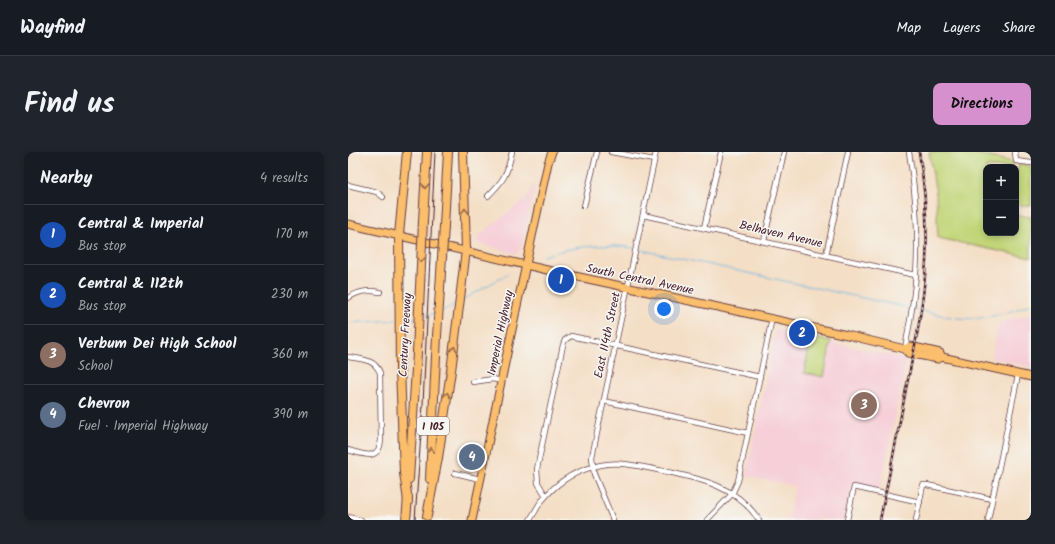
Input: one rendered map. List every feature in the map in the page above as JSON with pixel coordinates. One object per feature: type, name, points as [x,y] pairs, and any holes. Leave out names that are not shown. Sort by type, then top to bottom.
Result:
[{"type":"highway","points":[[407,152],[399,235],[399,308],[404,473],[408,501]]},
{"type":"highway","name":"Century Freeway","points":[[406,517],[417,352],[427,152]]},
{"type":"highway","name":"I 105","points":[[427,518],[448,152]]},
{"type":"highway","points":[[427,518],[438,458],[457,326],[466,250],[463,152]]},
{"type":"main road","name":"Imperial Highway","points":[[472,520],[548,163],[552,152]]},
{"type":"main road","name":"South Central Avenue","points":[[348,224],[526,265],[772,318],[905,349],[908,353],[938,359],[942,357],[1031,378]]},
{"type":"street","points":[[488,196],[501,183],[507,173],[512,152]]},
{"type":"street","points":[[584,206],[597,152]]},
{"type":"street","points":[[611,152],[654,160]]},
{"type":"street","name":"East 114th Street","points":[[613,520],[594,474],[592,457],[656,152]]},
{"type":"street","points":[[704,228],[721,152]]},
{"type":"street","points":[[764,241],[784,152]]},
{"type":"street","points":[[826,255],[848,152]]},
{"type":"street","points":[[905,349],[913,304],[918,250],[916,208],[909,152]]},
{"type":"street","points":[[1015,152],[1016,161],[1031,163]]},
{"type":"street","points":[[348,185],[377,192],[383,197]]},
{"type":"street","name":"Belhaven Avenue","points":[[642,215],[915,275]]},
{"type":"street","points":[[348,298],[369,290],[380,292]]},
{"type":"street","points":[[707,520],[732,494],[738,481],[772,318]]},
{"type":"street","points":[[546,496],[538,483],[537,469],[563,345],[565,340],[571,336],[760,377]]},
{"type":"street","points":[[348,357],[365,360],[375,364],[380,373],[381,440],[378,452],[369,455],[348,450]]},
{"type":"street","points":[[988,520],[1018,374]]},
{"type":"street","points":[[474,382],[493,379],[501,381]]},
{"type":"street","points":[[604,401],[748,433]]},
{"type":"street","points":[[530,520],[540,503],[560,482],[593,467],[619,463],[643,466],[706,481],[732,494],[749,508],[759,520]]},
{"type":"street","points":[[455,473],[480,479]]},
{"type":"street","points":[[916,520],[923,485],[992,500]]},
{"type":"street","points":[[847,520],[854,488],[920,502]]},
{"type":"street","points":[[348,517],[362,520]]},
{"type":"shaded area","points":[[533,185],[535,185],[521,250],[517,254],[477,243],[477,237],[528,197]]},
{"type":"shaded area","points":[[1031,314],[1031,367],[991,358],[999,323]]},
{"type":"shaded area","points":[[776,330],[907,359],[880,489],[852,484],[844,520],[826,520],[816,518],[815,520],[788,520],[795,486],[746,476]]},
{"type":"green space","points":[[929,152],[967,152],[1013,162],[1013,164],[983,164],[983,236],[1019,236],[1019,215],[1031,217],[1031,258],[938,238],[936,194]]},
{"type":"green space","points":[[1019,164],[1031,166],[1031,206],[1020,205]]},
{"type":"green space","points":[[811,337],[831,341],[824,377],[804,373]]},
{"type":"waterway","points":[[543,256],[588,246],[622,246],[634,248]]},
{"type":"waterway","points":[[637,249],[909,308]]},
{"type":"waterway","points":[[463,300],[509,273]]},
{"type":"waterway","points":[[442,311],[455,304]]},
{"type":"waterway","points":[[915,309],[951,317],[982,318],[1002,314],[1031,304]]},
{"type":"waterway","points":[[423,317],[435,313]]},
{"type":"waterway","points":[[403,319],[416,318]]},
{"type":"waterway","points":[[348,323],[396,320]]},
{"type":"tram line","points":[[415,520],[423,404],[435,152]]},
{"type":"railway","points":[[880,520],[916,341],[923,293],[927,247],[923,179],[919,152]]},
{"type":"place","name":"Central & Imperial","points":[[561,280]]},
{"type":"place","name":"Central & 112th","points":[[802,333]]},
{"type":"place","name":"Verbum Dei High School","points":[[864,405]]},
{"type":"place","name":"Chevron","points":[[472,457]]}]
